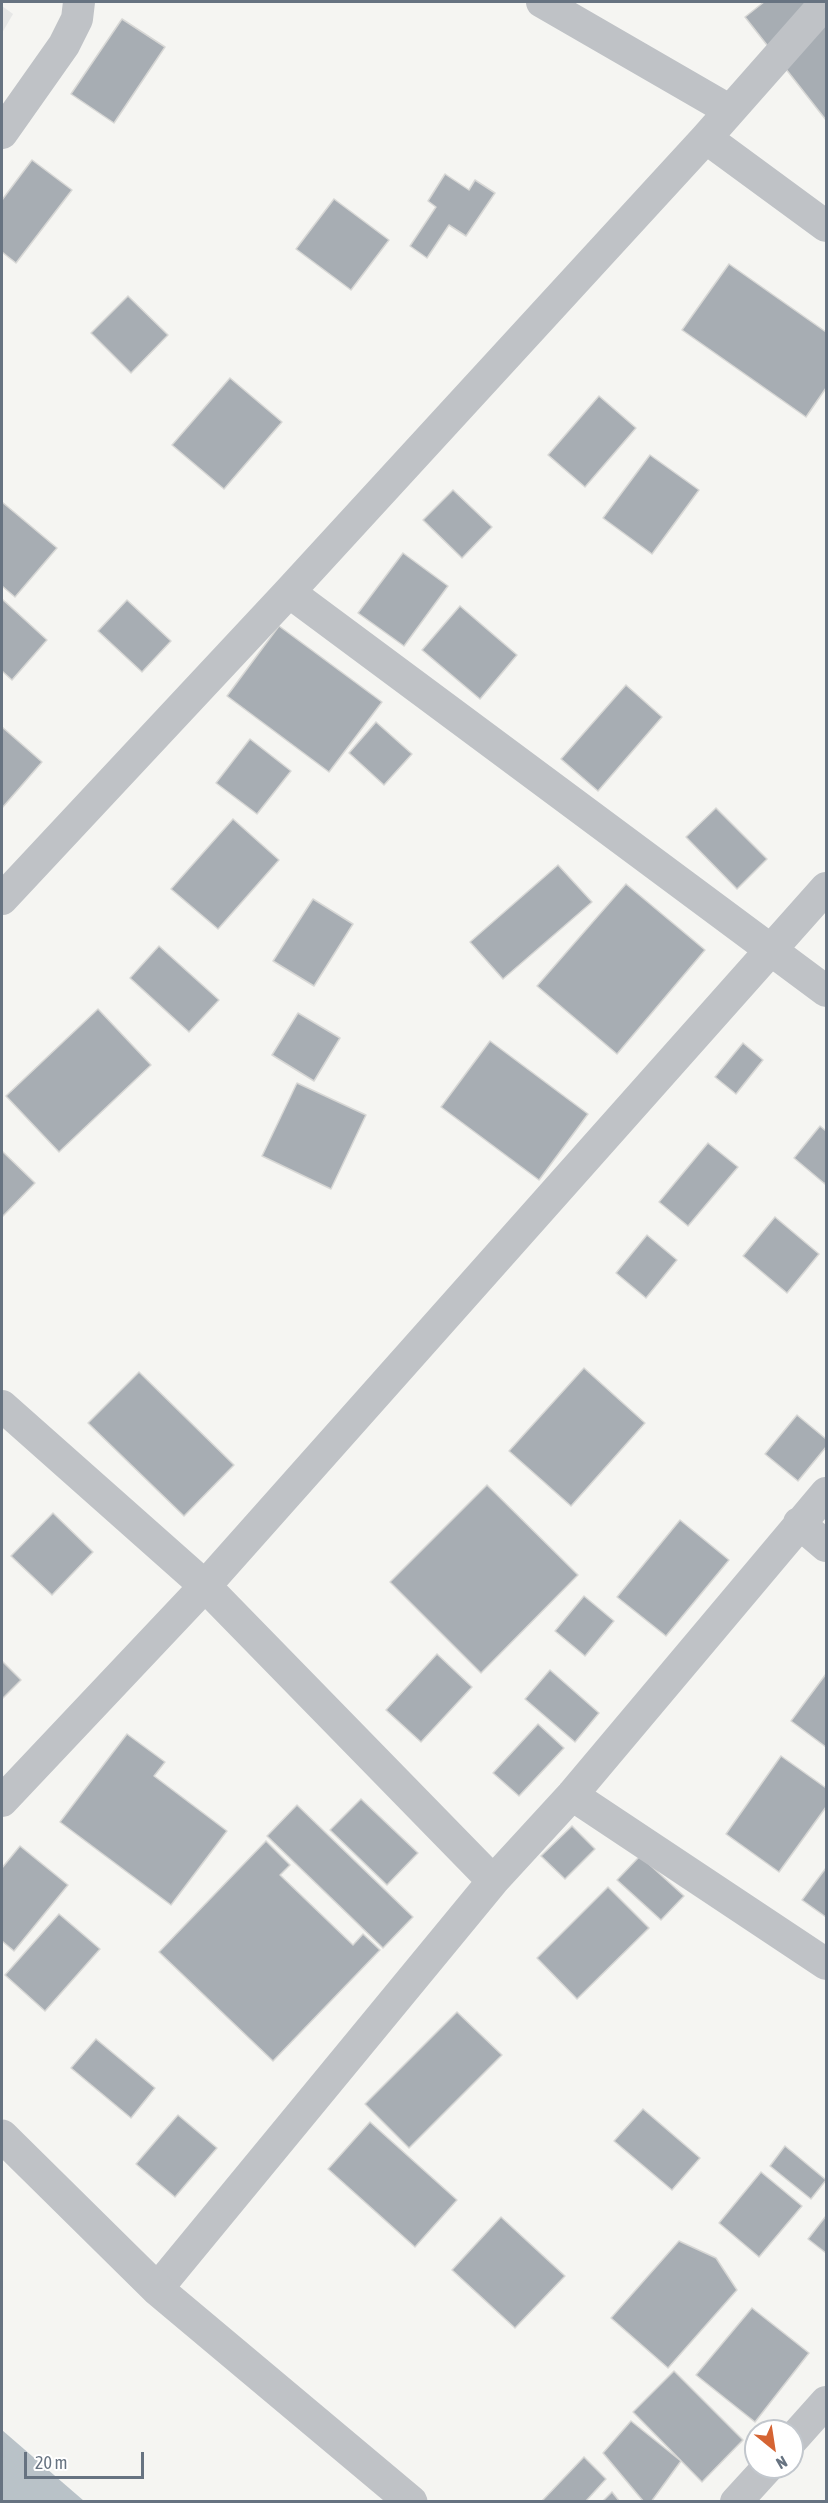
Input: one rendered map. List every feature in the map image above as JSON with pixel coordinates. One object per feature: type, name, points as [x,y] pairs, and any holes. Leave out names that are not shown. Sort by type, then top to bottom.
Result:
[{"type":"street","points":[[2,133],[64,45],[77,19],[79,2]]},
{"type":"street","points":[[542,2],[729,110]]},
{"type":"street","points":[[2,899],[289,592],[706,138],[826,2]]},
{"type":"street","points":[[706,138],[826,226]]},
{"type":"street","points":[[289,592],[826,991]]},
{"type":"street","points":[[2,1801],[205,1586],[826,888]]},
{"type":"street","points":[[2,1406],[205,1586],[493,1881]]},
{"type":"street","points":[[157,2289],[493,1881],[572,1795],[826,1493]]},
{"type":"street","points":[[800,1523],[826,1546]]},
{"type":"street","points":[[572,1795],[826,1964]]},
{"type":"street","points":[[2,2136],[157,2289],[411,2502]]},
{"type":"street","points":[[804,2427],[826,2402]]},
{"type":"street","points":[[736,2502],[757,2479]]},
{"type":"shaded area","points":[[2,6],[13,14],[2,33]]},
{"type":"shaded area","points":[[2,2430],[84,2501],[2,2501]]},
{"type":"building","points":[[764,2],[810,2],[826,23],[826,120],[745,17]]},
{"type":"building","points":[[122,19],[165,47],[114,123],[71,94]]},
{"type":"building","points":[[32,160],[72,190],[16,263],[2,252],[2,200]]},
{"type":"building","points":[[445,174],[469,190],[475,180],[495,193],[466,236],[449,225],[427,258],[410,246],[436,207],[428,201]]},
{"type":"building","points":[[334,199],[389,240],[351,290],[296,249]]},
{"type":"building","points":[[729,264],[826,332],[826,388],[806,417],[682,330]]},
{"type":"building","points":[[128,296],[168,335],[131,373],[91,333]]},
{"type":"building","points":[[230,378],[282,422],[224,489],[172,445]]},
{"type":"building","points":[[599,396],[636,428],[585,487],[548,455]]},
{"type":"building","points":[[650,455],[699,490],[652,554],[603,518]]},
{"type":"building","points":[[453,490],[492,527],[462,558],[423,520]]},
{"type":"building","points":[[2,502],[57,548],[15,597],[2,586]]},
{"type":"building","points":[[403,553],[448,586],[404,646],[358,613]]},
{"type":"building","points":[[2,599],[47,640],[12,680],[2,671]]},
{"type":"building","points":[[127,600],[171,641],[142,672],[98,631]]},
{"type":"building","points":[[460,606],[517,655],[480,699],[422,650]]},
{"type":"building","points":[[279,626],[382,702],[329,772],[227,696]]},
{"type":"building","points":[[626,685],[662,717],[598,791],[561,759]]},
{"type":"building","points":[[376,722],[412,754],[384,785],[349,753]]},
{"type":"building","points":[[2,727],[42,762],[2,808]]},
{"type":"building","points":[[250,739],[291,771],[257,814],[216,783]]},
{"type":"building","points":[[716,808],[767,859],[737,889],[686,837]]},
{"type":"building","points":[[233,819],[279,860],[218,929],[171,889]]},
{"type":"building","points":[[558,865],[592,902],[503,979],[470,942]]},
{"type":"building","points":[[626,884],[705,950],[617,1054],[537,986]]},
{"type":"building","points":[[313,899],[353,924],[314,986],[273,961]]},
{"type":"building","points":[[159,946],[219,1000],[189,1032],[130,978]]},
{"type":"building","points":[[98,1009],[151,1065],[59,1152],[6,1096]]},
{"type":"building","points":[[298,1013],[340,1038],[314,1081],[272,1055]]},
{"type":"building","points":[[490,1041],[588,1114],[539,1180],[441,1107]]},
{"type":"building","points":[[743,1043],[763,1060],[736,1094],[715,1077]]},
{"type":"building","points":[[297,1083],[366,1115],[331,1189],[262,1156]]},
{"type":"building","points":[[820,1126],[826,1131],[825,1184],[794,1158]]},
{"type":"building","points":[[708,1143],[738,1167],[688,1226],[659,1202]]},
{"type":"building","points":[[2,1151],[35,1183],[2,1217]]},
{"type":"building","points":[[775,1217],[819,1254],[787,1293],[743,1256]]},
{"type":"building","points":[[647,1235],[677,1260],[646,1298],[616,1273]]},
{"type":"building","points":[[584,1368],[645,1423],[571,1506],[509,1451]]},
{"type":"building","points":[[139,1372],[234,1465],[184,1516],[88,1423]]},
{"type":"building","points":[[797,1415],[826,1439],[826,1447],[798,1481],[765,1454]]},
{"type":"building","points":[[487,1485],[578,1575],[481,1673],[390,1582]]},
{"type":"building","points":[[53,1513],[93,1552],[52,1595],[11,1556]]},
{"type":"building","points":[[680,1520],[729,1560],[666,1636],[617,1597]]},
{"type":"building","points":[[584,1596],[614,1621],[585,1656],[555,1631]]},
{"type":"building","points":[[437,1654],[472,1687],[421,1742],[386,1710]]},
{"type":"building","points":[[2,1661],[21,1680],[2,1699]]},
{"type":"building","points":[[550,1670],[599,1713],[575,1742],[525,1699]]},
{"type":"building","points":[[826,1674],[826,1747],[791,1721]]},
{"type":"building","points":[[538,1724],[564,1748],[519,1796],[493,1773]]},
{"type":"building","points":[[127,1734],[165,1762],[154,1776],[227,1831],[171,1905],[60,1822]]},
{"type":"building","points":[[781,1756],[826,1788],[826,1807],[779,1872],[726,1834]]},
{"type":"building","points":[[361,1799],[418,1853],[387,1885],[330,1830]]},
{"type":"building","points":[[297,1805],[413,1917],[383,1948],[267,1836]]},
{"type":"building","points":[[572,1826],[595,1849],[565,1879],[541,1856]]},
{"type":"building","points":[[266,1841],[290,1865],[280,1875],[353,1945],[363,1934],[380,1950],[273,2061],[159,1952]]},
{"type":"building","points":[[20,1846],[68,1885],[14,1951],[2,1941],[2,1868]]},
{"type":"building","points":[[640,1856],[684,1896],[661,1920],[617,1880]]},
{"type":"building","points":[[826,1868],[826,1917],[802,1900]]},
{"type":"building","points":[[608,1887],[649,1928],[577,1999],[537,1958]]},
{"type":"building","points":[[59,1914],[100,1949],[45,2011],[5,1975]]},
{"type":"building","points":[[457,2012],[502,2055],[409,2148],[365,2104]]},
{"type":"building","points":[[96,2039],[155,2088],[131,2118],[71,2068]]},
{"type":"building","points":[[643,2109],[700,2158],[672,2190],[614,2141]]},
{"type":"building","points":[[178,2115],[217,2148],[175,2197],[136,2164]]},
{"type":"building","points":[[370,2122],[457,2200],[415,2247],[328,2169]]},
{"type":"building","points":[[785,2146],[826,2180],[811,2199],[770,2166]]},
{"type":"building","points":[[761,2172],[802,2206],[759,2257],[719,2223]]},
{"type":"building","points":[[826,2216],[826,2253],[808,2239]]},
{"type":"building","points":[[501,2217],[565,2276],[515,2328],[452,2270]]},
{"type":"building","points":[[679,2241],[716,2258],[737,2290],[668,2368],[611,2318]]},
{"type":"building","points":[[752,2308],[809,2353],[757,2419],[751,2419],[696,2375]]},
{"type":"building","points":[[674,2371],[743,2440],[702,2482],[633,2412]]},
{"type":"building","points":[[631,2421],[681,2461],[651,2502],[644,2502],[603,2453]]},
{"type":"building","points":[[584,2457],[606,2479],[585,2502],[541,2502]]},
{"type":"building","points":[[612,2492],[620,2502],[602,2502]]}]
